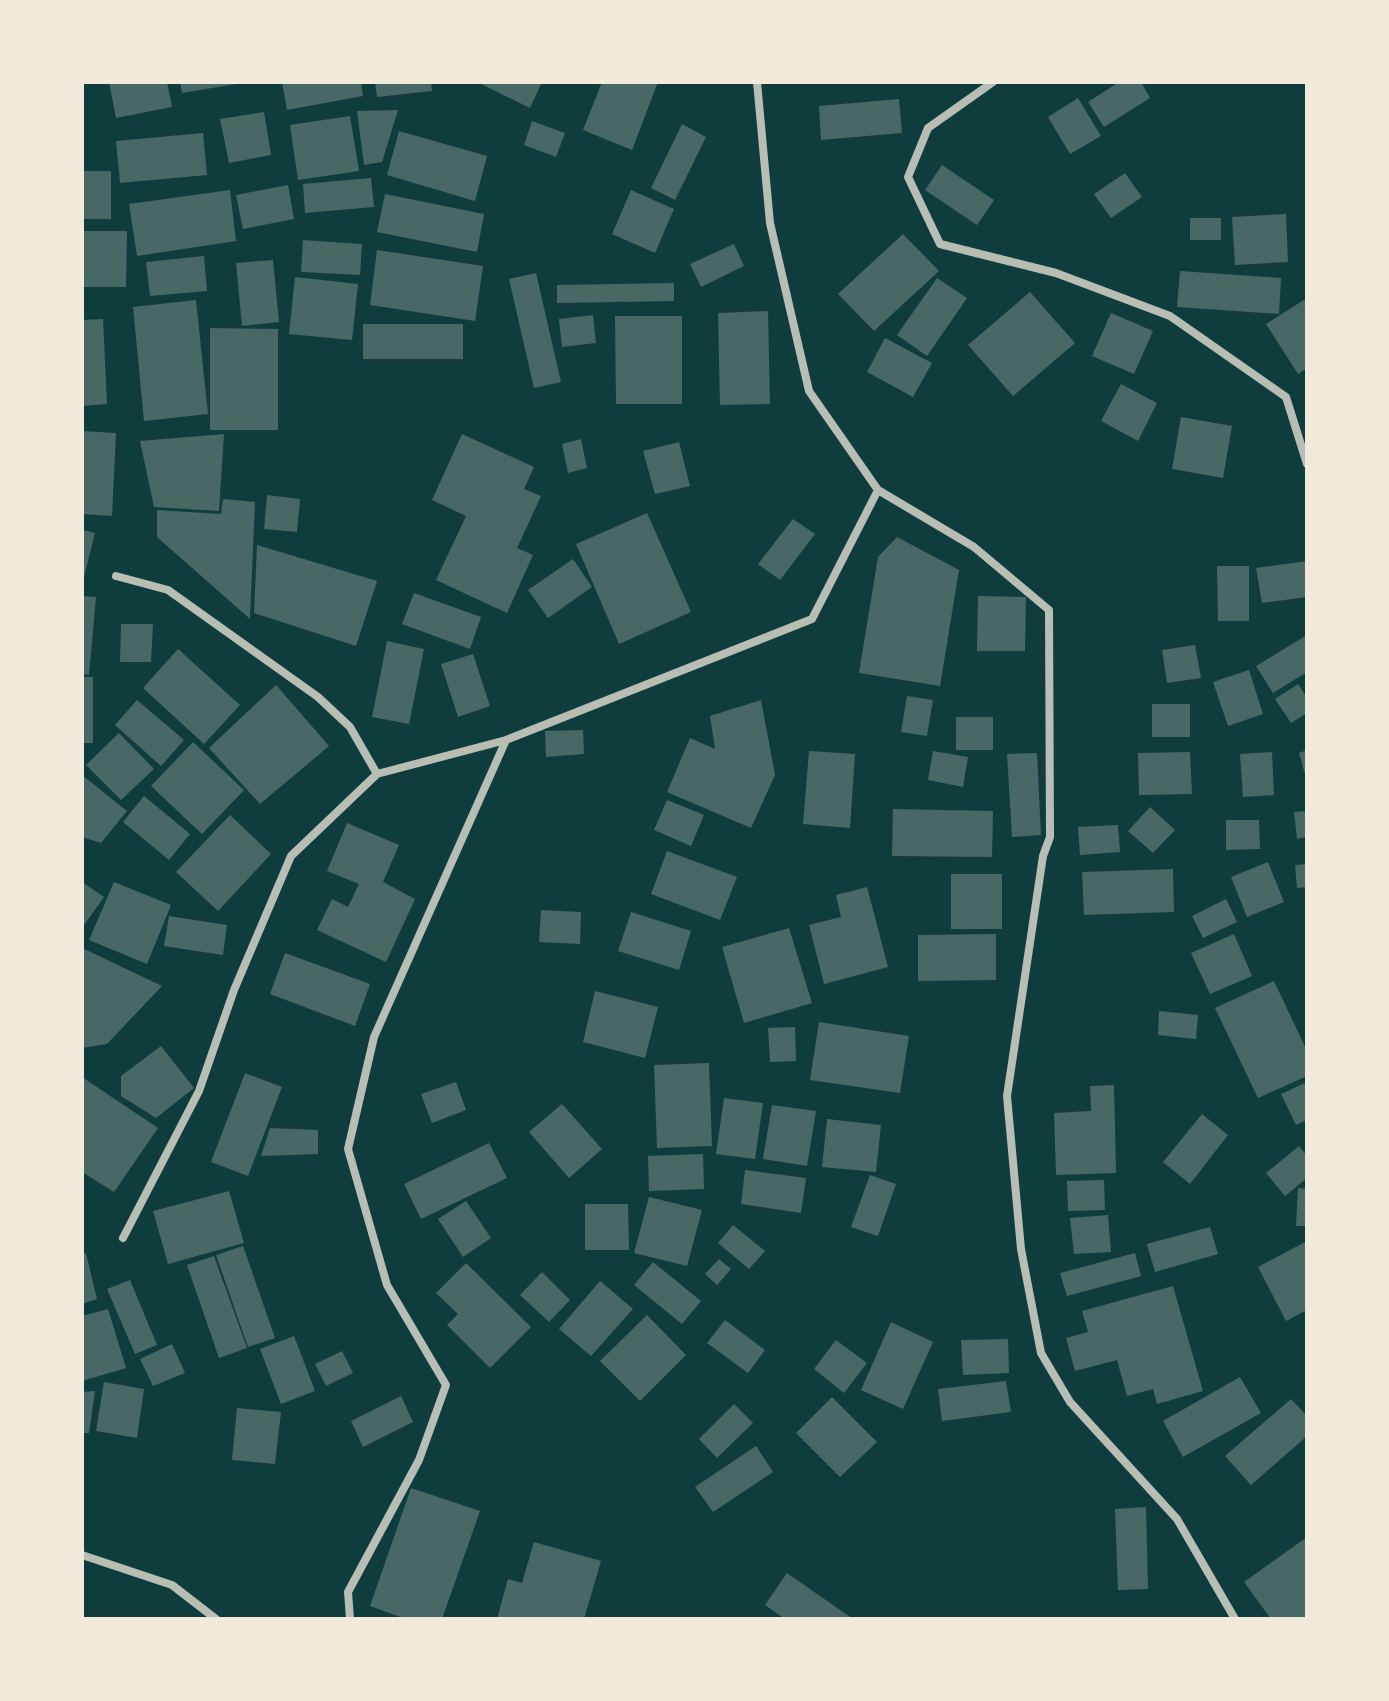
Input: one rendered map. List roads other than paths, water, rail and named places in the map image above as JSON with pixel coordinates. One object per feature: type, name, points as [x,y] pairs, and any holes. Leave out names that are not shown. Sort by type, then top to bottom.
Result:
[{"type":"street","points":[[757,82],[770,223],[809,391],[878,490],[974,547],[1049,610],[1050,837],[1043,856],[1007,1096],[1021,1249],[1041,1353],[1070,1402],[1177,1519],[1235,1619]]},
{"type":"street","points":[[993,82],[928,128],[908,177],[940,244],[1056,273],[1170,316],[1286,397],[1307,464]]},
{"type":"street","points":[[123,1238],[199,1091],[234,990],[291,856],[377,774],[506,740],[812,619],[878,490]]},
{"type":"street","points":[[116,576],[168,590],[318,697],[350,727],[377,774]]},
{"type":"street","points":[[350,1619],[348,1592],[419,1460],[446,1385],[387,1285],[348,1149],[374,1037],[506,740]]},
{"type":"street","points":[[82,1555],[172,1585],[216,1619]]}]
